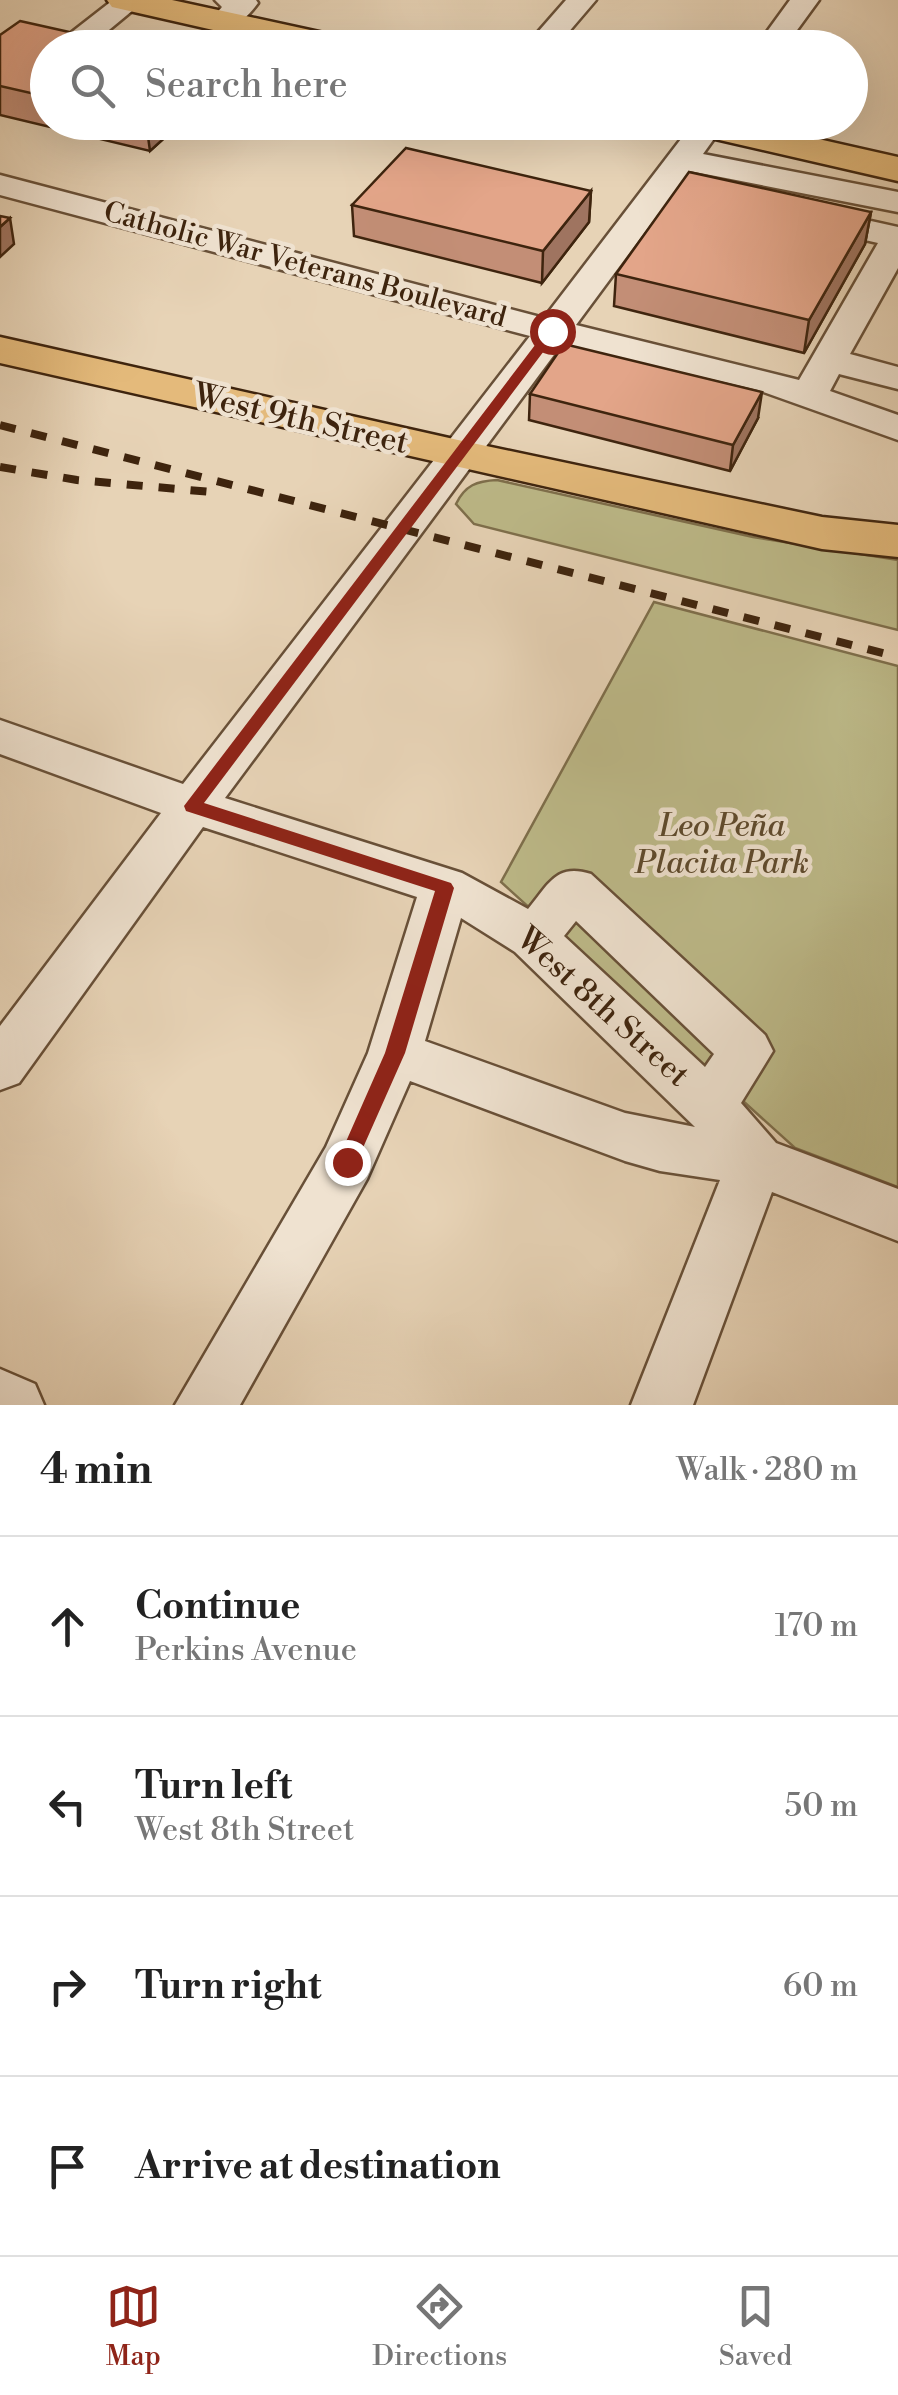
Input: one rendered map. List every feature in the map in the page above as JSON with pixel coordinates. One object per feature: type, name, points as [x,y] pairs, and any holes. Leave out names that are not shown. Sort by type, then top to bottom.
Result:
[{"type":"main road","points":[[143,2],[226,11],[286,30]]},
{"type":"main road","points":[[706,140],[898,170]]},
{"type":"main road","name":"West 9th Street","points":[[0,350],[458,456],[822,533],[898,541]]},
{"type":"street","points":[[554,30],[582,0]]},
{"type":"street","points":[[783,30],[806,0]]},
{"type":"street","points":[[96,30],[143,2]]},
{"type":"street","points":[[0,1067],[192,806],[699,140]]},
{"type":"street","points":[[700,140],[690,190],[898,237],[810,394]]},
{"type":"street","points":[[703,140],[898,202]]},
{"type":"street","name":"Catholic War Veterans Boulevard","points":[[0,185],[552,331],[810,394],[898,428]]},
{"type":"street","points":[[830,360],[898,378]]},
{"type":"street","name":"West 8th Street","points":[[0,736],[192,806],[445,888],[533,938],[574,888],[746,1052],[710,1104],[756,1160],[898,1215]]},
{"type":"street","points":[[206,1405],[347,1162],[395,1053],[445,888]]},
{"type":"street","points":[[395,1053],[625,1137],[660,1147],[756,1160],[662,1405]]},
{"type":"street","points":[[0,1399],[13,1405]]},
{"type":"green space","points":[[497,480],[753,537],[898,560],[898,630],[474,524],[456,504],[472,485]]},
{"type":"green space","name":"Leo Peña Placita Park","points":[[654,602],[898,666],[898,1187],[795,1148],[501,882]]},
{"type":"building","points":[[20,21],[60,30],[30,30],[30,93],[0,86],[0,35]]},
{"type":"building","points":[[406,148],[591,191],[543,251],[352,205]]},
{"type":"building","points":[[689,172],[871,212],[809,320],[616,274]]},
{"type":"building","points":[[564,344],[762,392],[733,445],[530,394]]},
{"type":"railway","points":[[0,425],[898,657]]},
{"type":"railway","points":[[0,467],[77,480],[222,493]]},
{"type":"route","points":[[347,1162],[395,1053],[445,888],[192,806],[552,331]]}]
